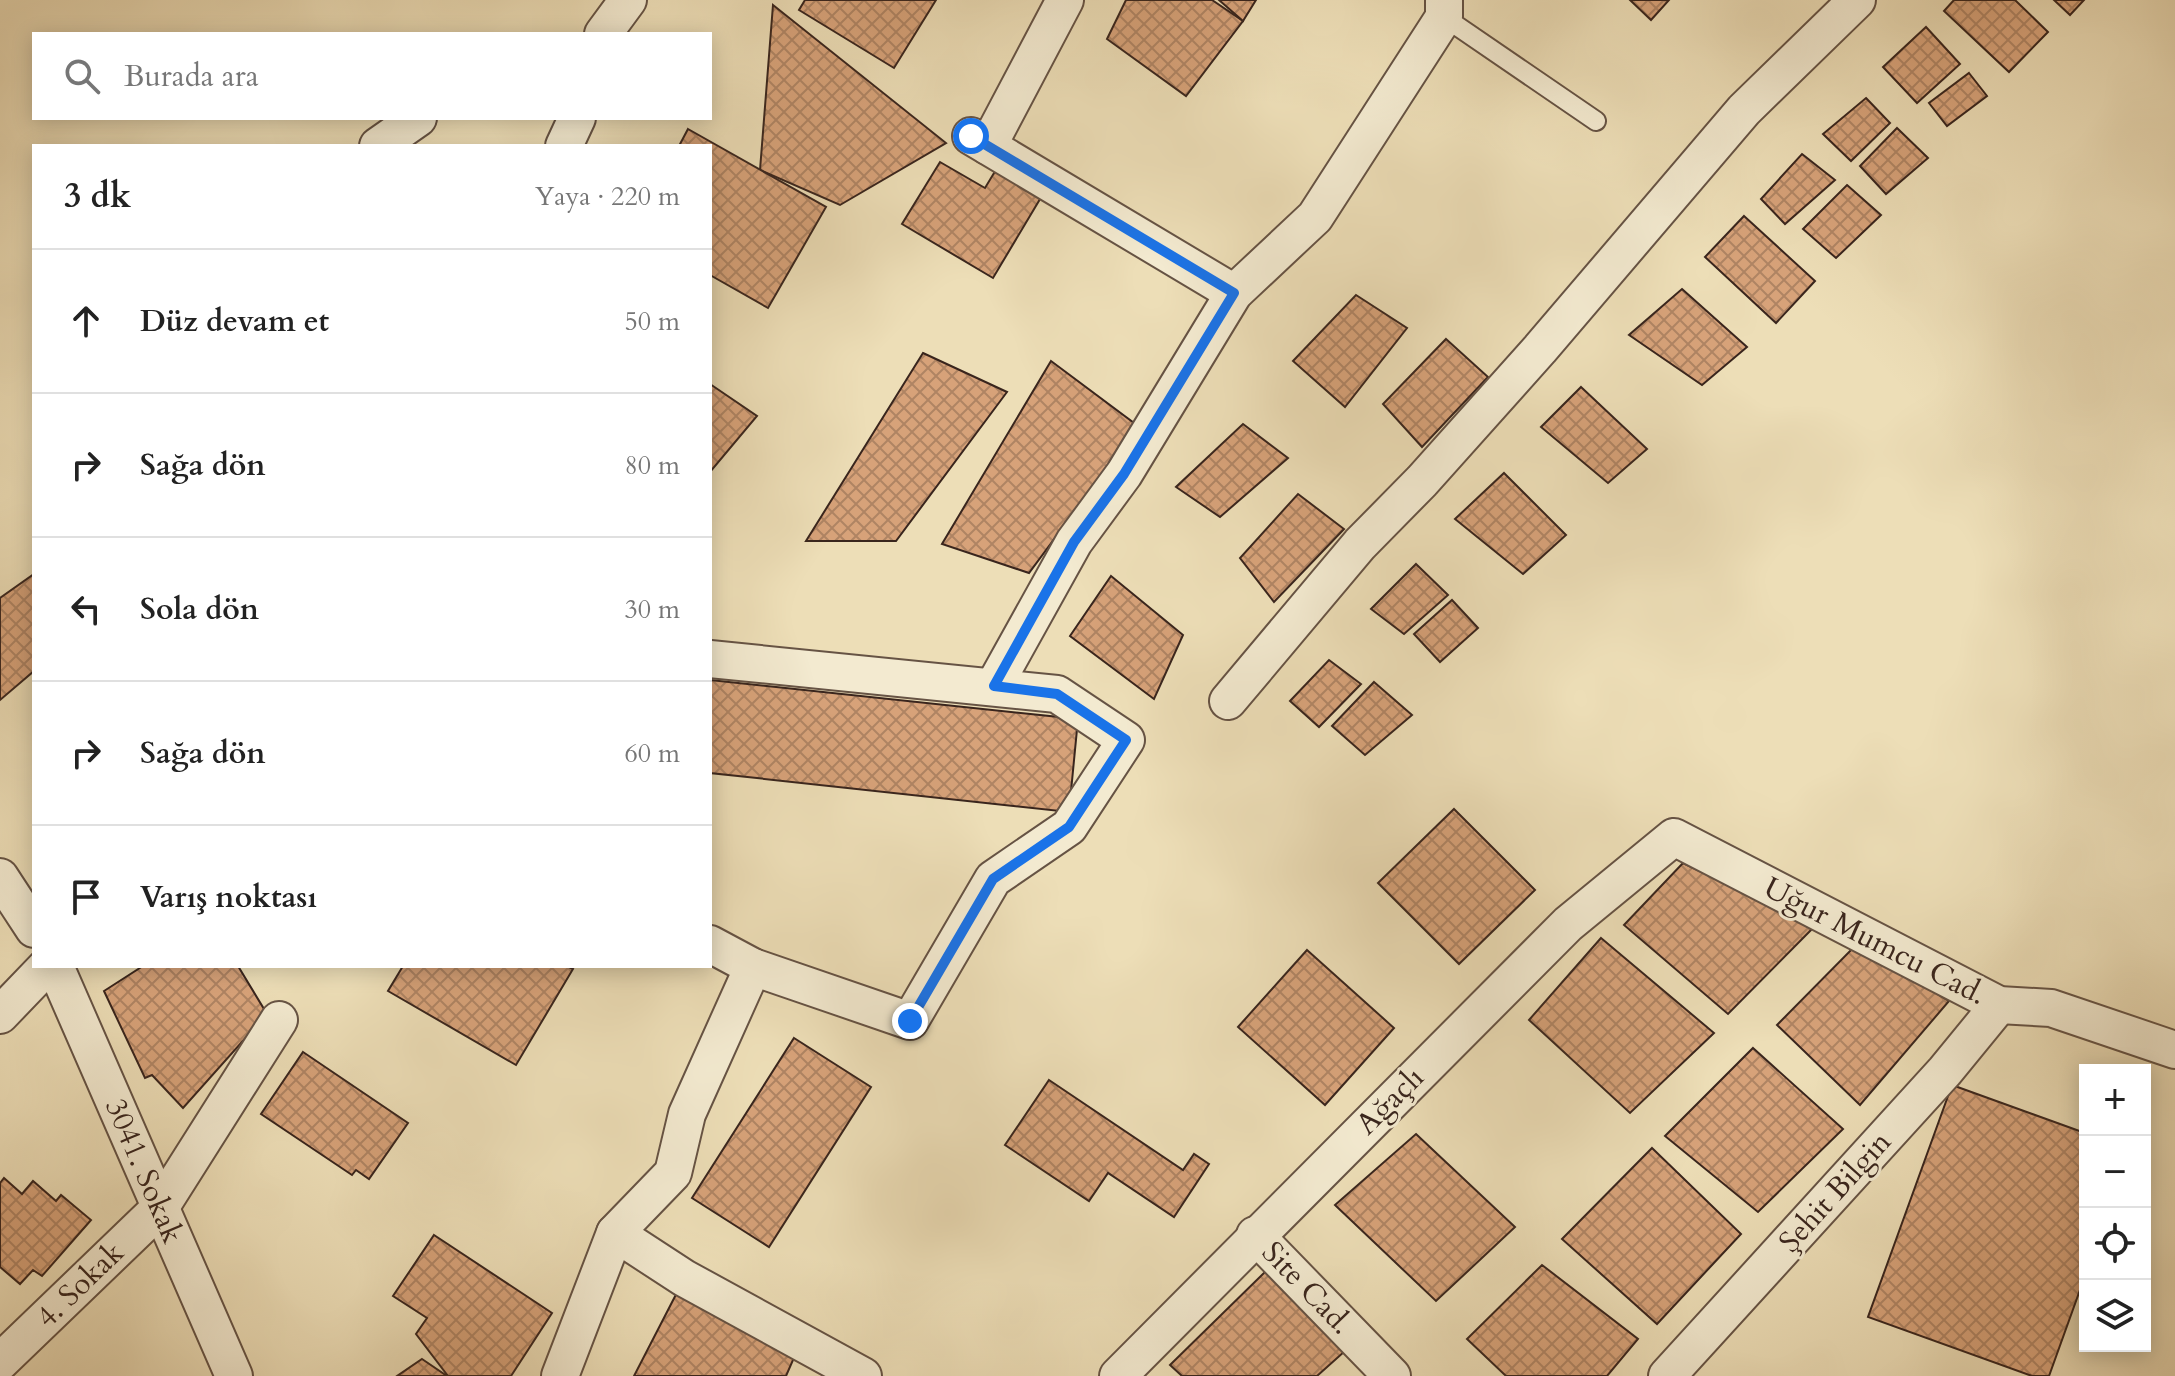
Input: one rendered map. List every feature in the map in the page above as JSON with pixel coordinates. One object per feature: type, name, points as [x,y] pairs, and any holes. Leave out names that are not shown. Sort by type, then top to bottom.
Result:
[{"type":"street","points":[[604,32],[628,0]]},
{"type":"street","points":[[1065,0],[980,141],[1234,293]]},
{"type":"street","points":[[1228,701],[1360,544],[1422,481],[1540,349],[1744,110],[1857,0]]},
{"type":"street","points":[[994,686],[1074,542],[1124,474],[1234,293],[1315,217],[1444,8]]},
{"type":"street","points":[[381,144],[415,120]]},
{"type":"street","points":[[565,144],[576,120]]},
{"type":"street","points":[[712,659],[1057,694],[1126,740],[1069,827],[993,879],[910,1021],[753,967],[712,945]]},
{"type":"street","name":"Uğur Mumcu Cad.","points":[[1674,837],[1999,1005],[2051,1008],[2175,1050]]},
{"type":"street","name":"Ağaçlı","points":[[1118,1376],[1568,924],[1674,837]]},
{"type":"street","points":[[0,877],[32,926]]},
{"type":"street","points":[[560,1376],[615,1233],[673,1173],[687,1114],[753,967]]},
{"type":"street","points":[[0,1015],[45,968]]},
{"type":"street","name":"3041. Sokak","points":[[56,968],[234,1376]]},
{"type":"street","name":"Şehit Bilgin","points":[[1667,1376],[1945,1071],[1999,1005]]},
{"type":"street","name":"4. Sokak","points":[[0,1362],[160,1208],[279,1020]]},
{"type":"street","points":[[615,1233],[684,1278],[863,1376]]},
{"type":"street","name":"Site Cad.","points":[[1255,1235],[1392,1376]]},
{"type":"lane","points":[[1444,8],[1596,121]]},
{"type":"building","points":[[805,0],[936,0],[894,68],[799,10]]},
{"type":"building","points":[[1126,0],[1212,0],[1243,21],[1186,96],[1107,39]]},
{"type":"building","points":[[1219,0],[1256,0],[1243,21]]},
{"type":"building","points":[[1630,0],[1669,0],[1651,20]]},
{"type":"building","points":[[1954,0],[2015,0],[2048,32],[2009,72],[1944,11]]},
{"type":"building","points":[[2054,0],[2084,0],[2070,15]]},
{"type":"building","points":[[773,5],[946,143],[840,205],[760,170]]},
{"type":"building","points":[[1926,27],[1960,64],[1917,103],[1883,67]]},
{"type":"building","points":[[1969,73],[1987,96],[1947,126],[1929,103]]},
{"type":"building","points":[[1866,98],[1890,123],[1851,161],[1823,134]]},
{"type":"building","points":[[1897,128],[1928,158],[1886,194],[1860,166]]},
{"type":"building","points":[[688,129],[826,207],[768,308],[712,276],[712,144],[680,144]]},
{"type":"building","points":[[1802,154],[1835,180],[1785,224],[1761,199]]},
{"type":"building","points":[[940,162],[985,188],[997,168],[1043,194],[993,278],[902,224]]},
{"type":"building","points":[[1847,185],[1881,215],[1836,258],[1803,229]]},
{"type":"building","points":[[1744,216],[1815,281],[1776,323],[1705,257]]},
{"type":"building","points":[[1682,289],[1747,347],[1702,385],[1629,335]]},
{"type":"building","points":[[1356,295],[1407,328],[1345,407],[1293,361]]},
{"type":"building","points":[[1446,339],[1488,377],[1422,447],[1383,404]]},
{"type":"building","points":[[923,353],[1007,392],[896,541],[806,541]]},
{"type":"building","points":[[1051,361],[1138,426],[1029,573],[942,544]]},
{"type":"building","points":[[712,385],[757,416],[712,470]]},
{"type":"building","points":[[1581,387],[1647,449],[1608,483],[1541,427]]},
{"type":"building","points":[[1243,424],[1288,458],[1220,517],[1176,487]]},
{"type":"building","points":[[1504,473],[1566,535],[1523,574],[1455,519]]},
{"type":"building","points":[[1298,494],[1344,529],[1274,602],[1240,558]]},
{"type":"building","points":[[1416,564],[1448,595],[1404,634],[1371,609]]},
{"type":"building","points":[[32,575],[32,673],[0,700],[0,598]]},
{"type":"building","points":[[1111,576],[1183,635],[1154,699],[1070,636]]},
{"type":"building","points":[[1452,600],[1478,628],[1440,662],[1414,634]]},
{"type":"building","points":[[1329,660],[1361,684],[1319,727],[1290,701]]},
{"type":"building","points":[[712,680],[1078,719],[1069,812],[712,773]]},
{"type":"building","points":[[1374,682],[1412,715],[1365,755],[1332,726]]},
{"type":"building","points":[[1454,809],[1535,890],[1459,964],[1378,883]]},
{"type":"building","points":[[1683,863],[1815,926],[1728,1014],[1624,925]]},
{"type":"building","points":[[1601,938],[1714,1033],[1630,1113],[1529,1020]]},
{"type":"building","points":[[1856,945],[1949,1001],[1860,1105],[1777,1025]]},
{"type":"building","points":[[1307,950],[1394,1028],[1325,1105],[1238,1027]]},
{"type":"building","points":[[140,968],[239,968],[267,1014],[183,1108],[152,1075],[145,1078],[104,991]]},
{"type":"building","points":[[402,968],[573,969],[516,1065],[388,991]]},
{"type":"building","points":[[794,1038],[871,1087],[769,1247],[692,1198]]},
{"type":"building","points":[[1753,1048],[1843,1129],[1758,1212],[1665,1136]]},
{"type":"building","points":[[303,1052],[408,1123],[369,1179],[356,1170],[352,1175],[261,1114]]},
{"type":"building","points":[[1049,1080],[1183,1170],[1194,1154],[1209,1164],[1174,1217],[1108,1173],[1089,1201],[1005,1145]]},
{"type":"building","points":[[1952,1085],[2079,1131],[2079,1293],[2049,1376],[2032,1376],[1868,1317]]},
{"type":"building","points":[[1416,1134],[1515,1227],[1436,1301],[1335,1205]]},
{"type":"building","points":[[1652,1148],[1741,1234],[1657,1324],[1562,1239]]},
{"type":"building","points":[[4,1178],[22,1194],[33,1181],[56,1201],[61,1195],[91,1220],[42,1276],[33,1270],[20,1284],[0,1267],[0,1183]]},
{"type":"building","points":[[434,1235],[552,1313],[511,1376],[448,1376],[416,1334],[427,1318],[393,1296]]},
{"type":"building","points":[[1542,1265],[1638,1339],[1607,1376],[1506,1376],[1467,1339]]},
{"type":"building","points":[[1267,1270],[1345,1351],[1317,1376],[1182,1376],[1170,1365]]},
{"type":"building","points":[[684,1279],[800,1344],[786,1376],[634,1376]]},
{"type":"building","points":[[422,1359],[447,1376],[397,1376]]},
{"type":"route","points":[[910,1021],[993,879],[1069,827],[1126,740],[1057,694],[994,686],[1074,542],[1124,474],[1234,293],[971,136]]}]
